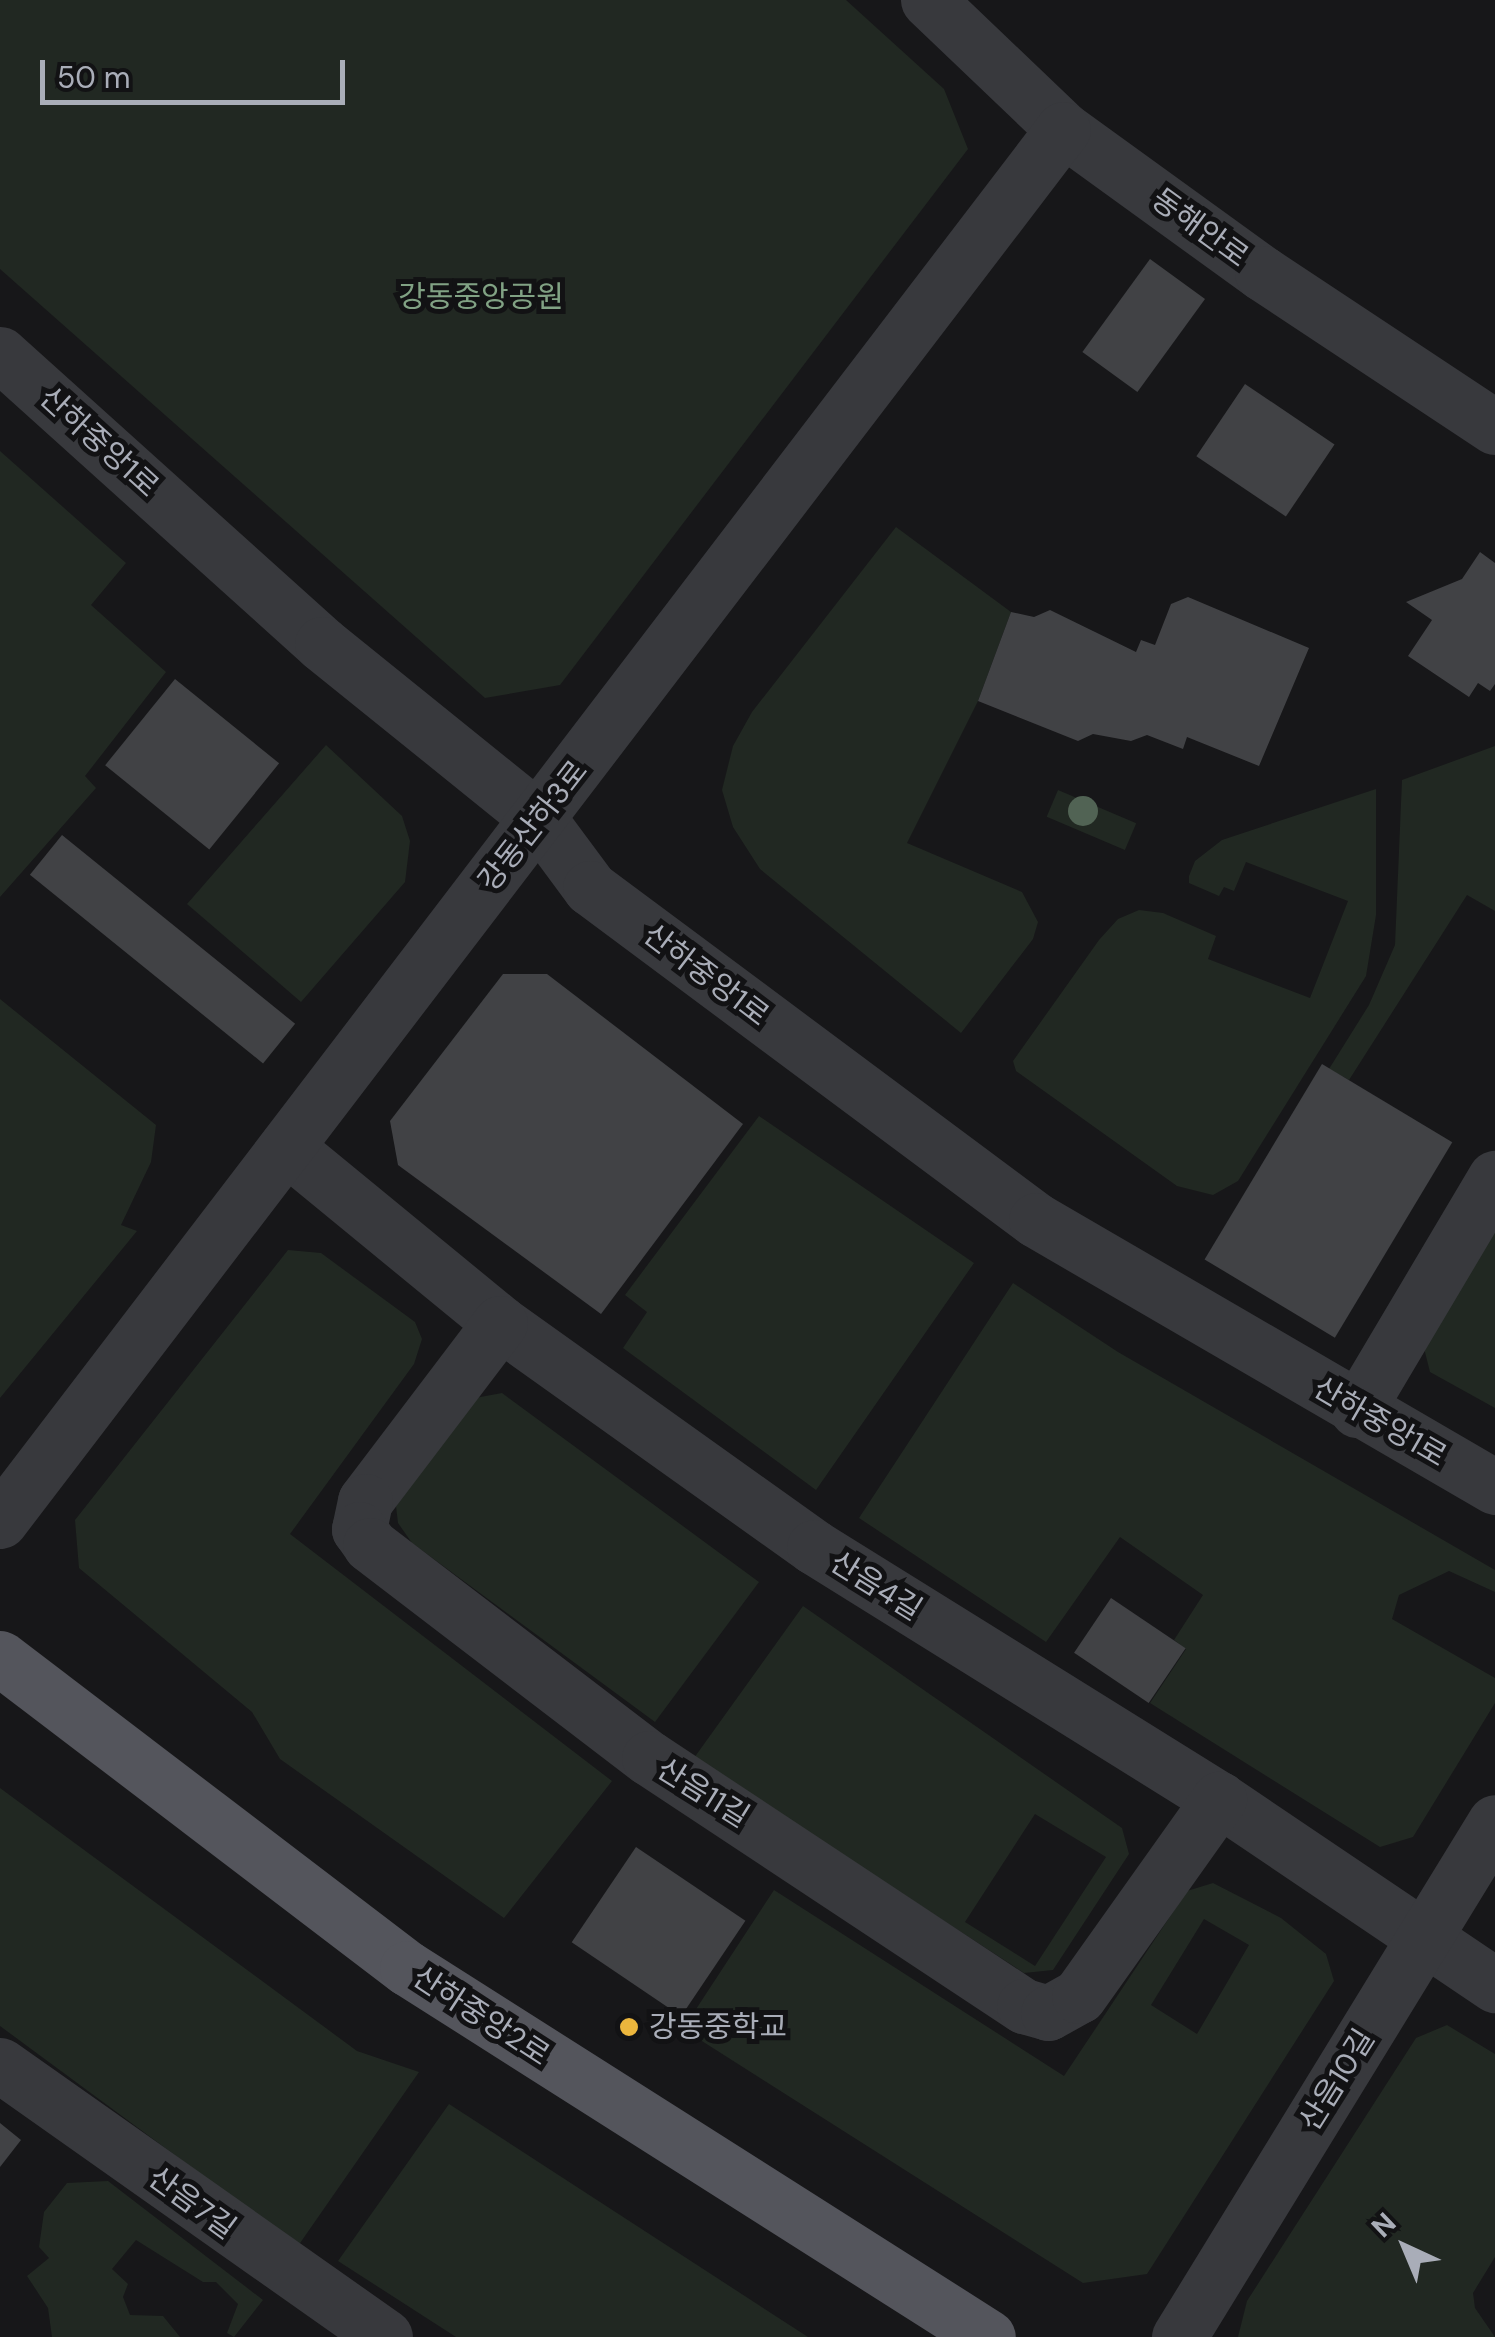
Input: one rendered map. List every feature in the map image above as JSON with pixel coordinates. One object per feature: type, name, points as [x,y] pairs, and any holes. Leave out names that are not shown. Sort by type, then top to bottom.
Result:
[{"type":"main road","name":"산하중앙2로","points":[[0,1658],[406,1968],[988,2337]]},
{"type":"street","name":"동해안로","points":[[928,0],[1062,129],[1262,273],[1495,427]]},
{"type":"street","name":"강동산하3로","points":[[0,1521],[1062,129]]},
{"type":"street","name":"산하중앙1로","points":[[0,354],[322,644],[538,819],[590,888],[1036,1220],[1357,1410],[1495,1486]]},
{"type":"street","name":"산음4길","points":[[286,1148],[500,1323],[814,1547],[1219,1800],[1423,1941],[1495,1984]]},
{"type":"street","points":[[1357,1410],[1495,1178]]},
{"type":"street","name":"산음11길","points":[[500,1323],[366,1501],[359,1530],[370,1546],[649,1758],[1024,2006],[1048,2013],[1080,1996],[1219,1800]]},
{"type":"street","name":"산음10길","points":[[1178,2337],[1495,1822]]},
{"type":"street","name":"산음7길","points":[[0,2065],[385,2337]]},
{"type":"green space","name":"강동중앙공원","points":[[0,0],[846,0],[944,89],[968,149],[560,685],[485,698],[0,269]]},
{"type":"green space","points":[[0,451],[126,563],[91,605],[166,672],[85,776],[96,788],[0,897]]},
{"type":"green space","points":[[896,527],[1011,612],[978,701],[907,843],[1022,892],[1038,922],[1033,939],[961,1033],[760,869],[733,827],[722,790],[733,746],[752,712]]},
{"type":"green space","points":[[326,745],[402,816],[410,841],[405,882],[301,1002],[187,904]]},
{"type":"green space","points":[[1495,746],[1495,911],[1467,895],[1349,1080],[1329,1069],[1369,1005],[1395,945],[1402,780]]},
{"type":"green space","points":[[1376,789],[1376,915],[1366,976],[1238,1181],[1213,1195],[1177,1186],[1016,1071],[1013,1061],[1099,940],[1118,919],[1139,910],[1163,913],[1216,936],[1208,959],[1310,998],[1348,901],[1246,862],[1234,891],[1224,887],[1219,896],[1189,883],[1189,876],[1195,861],[1222,840]]},
{"type":"green space","points":[[1058,790],[1136,823],[1125,850],[1047,817]]},
{"type":"green space","points":[[0,999],[156,1125],[151,1162],[121,1225],[137,1231],[0,1398]]},
{"type":"green space","points":[[759,1116],[974,1263],[816,1490],[623,1348],[647,1312],[625,1295]]},
{"type":"green space","points":[[1495,1231],[1495,1408],[1430,1372],[1424,1348]]},
{"type":"green space","points":[[288,1250],[321,1253],[415,1322],[422,1339],[414,1364],[290,1534],[612,1781],[504,1918],[280,1759],[252,1712],[79,1568],[75,1520]]},
{"type":"green space","points":[[1013,1283],[1118,1352],[1495,1570],[1495,1592],[1449,1571],[1399,1595],[1392,1619],[1495,1678],[1495,1703],[1413,1837],[1380,1847],[1150,1703],[1186,1649],[1174,1640],[1203,1595],[1120,1537],[1046,1642],[859,1518]]},
{"type":"green space","points":[[502,1393],[759,1582],[655,1722],[412,1543],[398,1523],[396,1506],[475,1398]]},
{"type":"green space","points":[[803,1606],[1122,1828],[1129,1854],[1053,1970],[1024,1973],[694,1758]],"holes":[[[1035,1814],[1106,1857],[1035,1966],[965,1922]]]},
{"type":"green space","points":[[0,1788],[357,2051],[419,2072],[298,2246],[0,2026]]},
{"type":"green space","points":[[1213,1883],[1281,1918],[1326,1954],[1334,1981],[1147,2274],[1083,2283],[683,2029],[774,1890],[1064,2076],[1187,1891]],"holes":[[[1204,1919],[1249,1945],[1197,2034],[1151,2005]]]},
{"type":"green space","points":[[1447,2025],[1495,2054],[1495,2257],[1473,2293],[1475,2308],[1495,2337],[1238,2337],[1247,2301],[1416,2038]]},
{"type":"green space","points":[[449,2104],[808,2337],[456,2337],[338,2261]]},
{"type":"green space","points":[[108,2181],[263,2300],[234,2337],[227,2333],[238,2304],[216,2282],[203,2282],[136,2240],[112,2269],[128,2284],[123,2297],[130,2315],[163,2316],[180,2337],[52,2337],[48,2308],[27,2276],[49,2258],[39,2247],[44,2212],[67,2183]]},
{"type":"building","points":[[1150,259],[1205,299],[1137,392],[1082,352]]},
{"type":"building","points":[[1245,384],[1335,444],[1286,517],[1196,456]]},
{"type":"building","points":[[1480,552],[1495,563],[1495,684],[1490,691],[1478,683],[1469,697],[1408,656],[1432,620],[1406,602],[1462,579]]},
{"type":"building","points":[[1188,597],[1309,648],[1259,766],[1187,737],[1183,749],[1147,735],[1131,741],[1093,734],[1078,741],[978,701],[1011,612],[1034,617],[1050,610],[1136,652],[1141,640],[1155,645],[1171,604]]},
{"type":"building","points":[[175,679],[279,763],[209,850],[105,765]]},
{"type":"building","points":[[62,835],[295,1024],[263,1063],[30,875]]},
{"type":"building","points":[[503,974],[547,974],[743,1124],[601,1314],[398,1165],[390,1121]]},
{"type":"building","points":[[1322,1064],[1452,1142],[1335,1338],[1205,1259]]},
{"type":"building","points":[[1111,1598],[1186,1648],[1149,1703],[1074,1653]]},
{"type":"building","points":[[636,1847],[745,1921],[681,2016],[572,1942]]},
{"type":"building","points":[[0,2123],[21,2140],[0,2167]]},
{"type":"place","name":"강동중학교","points":[[629,2027]]}]
